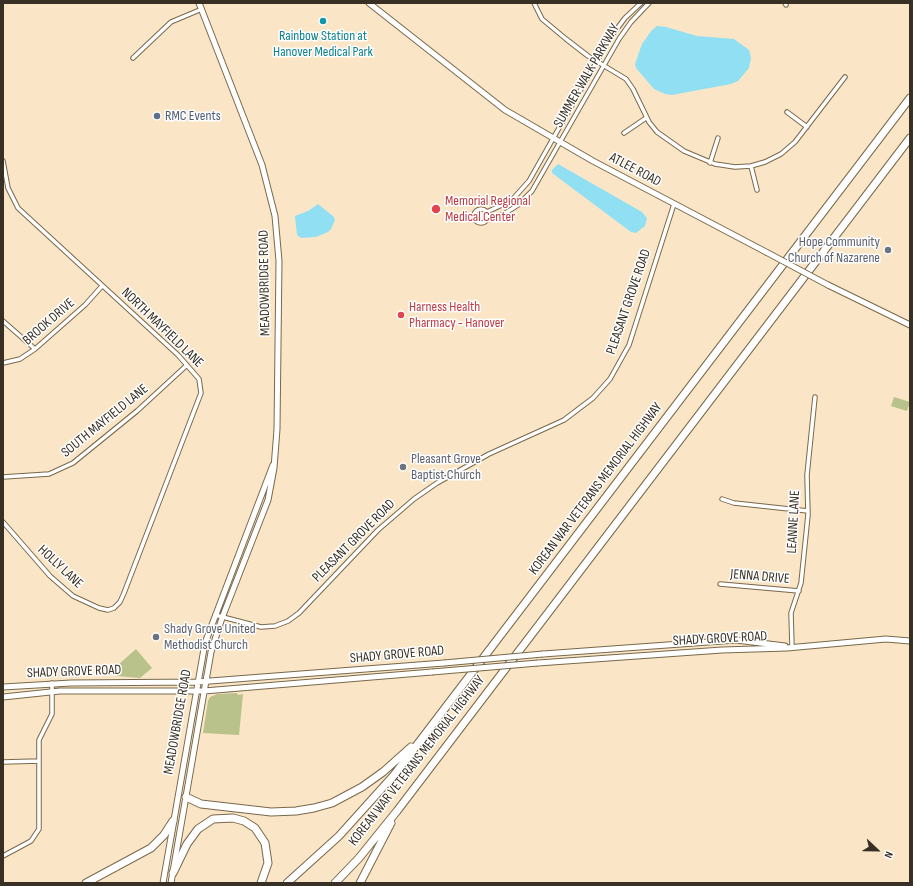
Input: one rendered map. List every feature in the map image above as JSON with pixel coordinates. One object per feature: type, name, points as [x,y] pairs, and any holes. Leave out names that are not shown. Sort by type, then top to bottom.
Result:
[{"type":"highway","name":"KOREAN WAR VETERANS MEMORIAL HIGHWAY","points":[[287,883],[352,823],[382,789],[910,98]]},
{"type":"highway","name":"KOREAN WAR VETERANS MEMORIAL HIGHWAY","points":[[335,883],[370,845],[401,806],[910,138]]},
{"type":"highway","points":[[186,797],[198,804],[272,812],[296,811],[322,806],[346,796],[371,781],[424,736]]},
{"type":"highway","points":[[360,883],[401,806]]},
{"type":"highway","points":[[173,872],[187,844],[198,829],[213,820],[233,818],[244,821],[255,828],[265,843],[268,863],[261,883]]},
{"type":"highway","points":[[86,883],[151,848],[161,839],[173,821]]},
{"type":"main road","name":"MEADOWBRIDGE ROAD","points":[[171,883],[211,652],[222,618],[268,500],[276,457],[279,261],[275,216],[262,165],[199,3]]},
{"type":"main road","name":"ATLEE ROAD","points":[[369,3],[505,110],[561,144],[828,285],[910,325]]},
{"type":"main road","name":"MEADOWBRIDGE ROAD","points":[[162,883],[195,691],[205,642],[214,615],[276,457]]},
{"type":"main road","name":"SHADY GROVE ROAD","points":[[3,697],[52,692],[204,691],[538,663],[792,647],[886,639],[910,640]]},
{"type":"main road","name":"SHADY GROVE ROAD","points":[[3,687],[52,683],[206,682],[543,654],[736,640],[792,647]]},
{"type":"main road","points":[[625,648],[626,657]]},
{"type":"street","points":[[534,3],[539,15],[577,49],[622,75],[630,84],[646,118],[653,129],[666,140],[684,151],[710,162],[735,167],[751,166],[765,162],[781,154],[795,142],[844,77]]},
{"type":"street","name":"SUMMER WALK PARKWAY","points":[[487,212],[504,204],[522,190],[534,174],[617,28],[641,3]]},
{"type":"street","name":"SUMMER WALK PARKWAY","points":[[488,218],[504,214],[525,199],[538,184],[624,32],[649,3]]},
{"type":"street","points":[[134,58],[171,22],[202,9]]},
{"type":"street","points":[[787,112],[807,127]]},
{"type":"street","points":[[624,133],[646,118]]},
{"type":"street","points":[[710,162],[718,138]]},
{"type":"street","name":"NORTH MAYFIELD LANE","points":[[3,161],[8,188],[18,208],[187,365],[199,380],[201,395],[124,593],[120,602],[114,608]]},
{"type":"street","points":[[751,166],[757,190]]},
{"type":"street","name":"PLEASANT GROVE ROAD","points":[[214,615],[261,627],[275,626],[288,621],[299,613],[378,530],[414,499],[437,483],[489,454],[564,420],[593,398],[610,379],[629,345],[674,204]]},
{"type":"street","points":[[478,209],[483,209],[487,212],[488,218],[485,222],[480,223],[476,221],[474,217],[475,212],[478,209]]},
{"type":"street","name":"BROOK DRIVE","points":[[3,364],[20,359],[35,349],[85,304],[102,286]]},
{"type":"street","points":[[3,320],[35,349]]},
{"type":"street","name":"SOUTH MAYFIELD LANE","points":[[3,477],[49,474],[73,463],[137,411],[187,365]]},
{"type":"street","name":"LEANNE LANE","points":[[792,647],[791,613],[801,583],[808,511],[807,475],[815,397]]},
{"type":"street","points":[[722,499],[734,503],[808,511]]},
{"type":"street","name":"HOLLY LANE","points":[[3,522],[50,576],[73,596],[99,608],[108,610],[114,608]]},
{"type":"street","name":"JENNA DRIVE","points":[[720,584],[799,591]]},
{"type":"street","points":[[3,856],[28,843],[38,832],[40,824],[40,737],[52,714],[52,683]]},
{"type":"street","points":[[3,762],[39,761]]},
{"type":"green space","points":[[894,397],[910,402],[907,411],[891,406]]},
{"type":"green space","points":[[136,649],[152,668],[140,678],[117,676],[119,664]]},
{"type":"green space","points":[[237,693],[238,695],[243,694],[239,735],[203,733],[210,697],[217,694]]},
{"type":"water","points":[[657,26],[666,27],[697,36],[734,39],[749,50],[751,58],[749,68],[738,81],[731,84],[672,95],[665,94],[654,89],[636,68],[635,64],[642,44],[652,30]]},
{"type":"water","points":[[558,164],[642,212],[647,218],[645,226],[636,233],[631,232],[552,173],[552,170]]},
{"type":"water","points":[[318,204],[334,217],[335,220],[331,229],[328,232],[316,237],[301,238],[297,235],[295,216],[308,211]]},
{"type":"place","name":"Rainbow Station at Hanover Medical Park","points":[[323,21]]},
{"type":"place","name":"RMC Events","points":[[157,116]]},
{"type":"place","name":"Memorial Regional Medical Center","points":[[436,209]]},
{"type":"place","name":"Hope Community Church of Nazarene","points":[[888,250]]},
{"type":"place","name":"Harness Health Pharmacy - Hanover","points":[[401,315]]},
{"type":"place","name":"Pleasant Grove Baptist Church","points":[[403,467]]},
{"type":"place","name":"Shady Grove United Methodist Church","points":[[156,637]]}]
